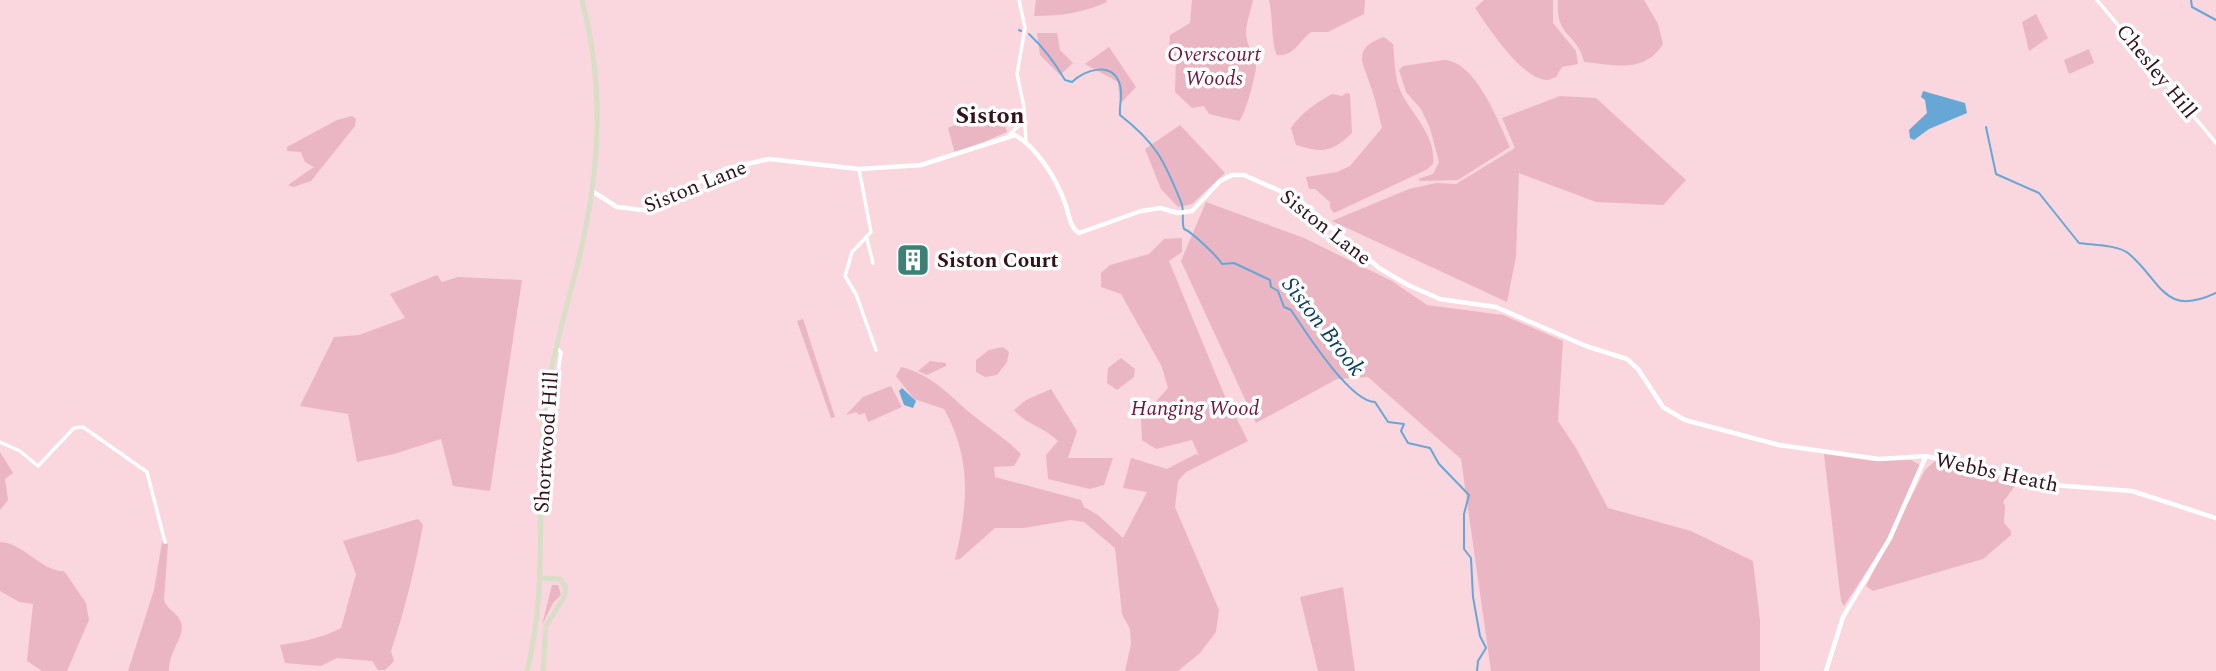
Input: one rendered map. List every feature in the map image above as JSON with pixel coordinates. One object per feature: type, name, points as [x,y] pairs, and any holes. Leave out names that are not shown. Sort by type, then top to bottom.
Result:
[{"type":"main road","name":"Shortwood Hill","points":[[527,671],[535,641],[541,578],[541,456],[545,411],[555,347],[591,195],[597,79],[592,39],[582,0]]},
{"type":"main road","points":[[541,578],[560,579],[566,587],[564,597],[547,626],[543,671]]},
{"type":"street","points":[[1019,0],[1025,28],[1017,74],[1024,107],[1026,143]]},
{"type":"street","name":"Chesley Hill","points":[[2097,0],[2216,143]]},
{"type":"street","points":[[1009,135],[1024,121]]},
{"type":"street","name":"Siston Lane","points":[[591,195],[598,192],[606,200],[625,210],[643,210],[725,169],[769,159],[859,169],[933,163],[1015,135],[1026,143],[1058,186],[1070,222],[1079,233],[1141,211],[1160,208],[1183,212],[1196,208],[1205,194],[1227,177],[1238,174],[1254,177],[1298,199],[1379,268],[1408,285],[1440,299],[1496,307],[1586,346],[1627,359],[1638,369],[1663,407],[1685,420],[1779,445],[1831,453],[1878,459],[1926,456]]},
{"type":"street","points":[[859,169],[871,232],[852,252],[845,276],[856,294],[876,350]]},
{"type":"street","points":[[867,239],[873,262]]},
{"type":"street","points":[[0,442],[20,451],[38,466],[74,428],[83,427],[147,472],[165,542]]},
{"type":"street","name":"Webbs Heath","points":[[1826,671],[1843,617],[1890,538],[1926,456],[2053,485],[2132,491],[2216,518]]},
{"type":"green space","points":[[1036,0],[1107,2],[1071,13],[1034,16]]},
{"type":"green space","name":"Overscourt Woods","points":[[1192,0],[1253,0],[1246,33],[1256,69],[1239,121],[1209,114],[1204,106],[1192,108],[1175,92],[1176,59],[1169,49],[1170,35],[1190,23]]},
{"type":"green space","points":[[1269,0],[1365,0],[1364,14],[1328,32],[1311,32],[1288,54],[1277,55]]},
{"type":"green space","points":[[1484,0],[1553,0],[1553,23],[1576,51],[1578,64],[1562,67],[1556,77],[1548,80],[1528,72],[1497,40],[1475,8]]},
{"type":"green space","points":[[1558,0],[1644,0],[1658,24],[1663,44],[1655,54],[1638,64],[1617,66],[1584,62],[1577,45],[1560,22]]},
{"type":"green space","points":[[2036,14],[2048,38],[2029,51],[2022,22]]},
{"type":"green space","points":[[1037,33],[1057,33],[1060,50],[1073,63],[1060,75],[1040,55]]},
{"type":"green space","points":[[1384,37],[1393,44],[1398,85],[1428,137],[1433,164],[1426,170],[1334,213],[1330,202],[1315,189],[1309,189],[1306,177],[1337,172],[1350,166],[1382,128],[1362,59],[1366,47]]},
{"type":"green space","points":[[1109,47],[1136,87],[1120,104],[1118,82],[1085,64]]},
{"type":"green space","points":[[2089,49],[2094,63],[2069,74],[2064,60]]},
{"type":"green space","points":[[1444,60],[1456,63],[1476,82],[1493,109],[1510,147],[1458,180],[1421,181],[1418,179],[1433,174],[1439,162],[1430,128],[1421,109],[1406,92],[1399,70],[1403,66]]},
{"type":"green space","points":[[1332,94],[1342,96],[1350,94],[1352,133],[1326,150],[1296,145],[1291,128],[1300,117]]},
{"type":"green space","points":[[1560,96],[1596,98],[1686,180],[1663,205],[1596,202],[1519,173],[1516,257],[1507,302],[1332,221],[1409,189],[1436,183],[1456,184],[1515,148],[1502,118]]},
{"type":"green space","points":[[985,110],[989,114],[1000,110],[1007,132],[955,154],[948,128]]},
{"type":"green space","points":[[352,116],[356,119],[355,126],[311,181],[293,187],[288,185],[314,167],[305,162],[301,152],[287,151],[287,147],[337,120]]},
{"type":"green space","points":[[1180,125],[1225,173],[1192,204],[1178,207],[1161,189],[1145,149]]},
{"type":"green space","points":[[1206,202],[1304,238],[1392,281],[1427,305],[1503,315],[1563,341],[1558,421],[1576,448],[1608,508],[1691,531],[1753,561],[1760,620],[1760,671],[1491,671],[1461,459],[1368,377],[1337,379],[1256,423],[1181,261]]},
{"type":"green space","name":"Hanging Wood","points":[[1182,238],[1182,252],[1169,261],[1223,392],[1248,441],[1186,472],[1178,481],[1175,507],[1219,610],[1216,632],[1200,653],[1178,671],[1125,671],[1131,644],[1130,629],[1122,614],[1115,548],[1084,522],[1071,520],[1024,528],[995,528],[960,559],[955,560],[965,501],[959,446],[944,409],[914,399],[896,376],[901,367],[922,375],[1021,454],[1014,466],[994,467],[995,477],[1081,500],[1084,507],[1098,515],[1123,538],[1147,492],[1123,488],[1131,458],[1167,469],[1196,454],[1199,456],[1192,440],[1156,449],[1142,440],[1141,418],[1168,388],[1162,367],[1121,294],[1101,287],[1101,273],[1110,265],[1149,254],[1164,239]]},
{"type":"green space","points":[[437,275],[442,282],[458,277],[522,280],[490,491],[453,486],[441,439],[357,462],[348,414],[300,406],[334,337],[359,335],[405,318],[390,294]]},
{"type":"green space","points":[[803,319],[835,417],[831,418],[797,321]]},
{"type":"green space","points":[[1003,347],[1009,352],[1007,362],[997,375],[985,377],[976,372],[976,360],[989,350]]},
{"type":"green space","points":[[1121,358],[1135,369],[1134,377],[1117,390],[1107,383],[1108,368]]},
{"type":"green space","points":[[930,361],[946,363],[946,366],[927,375],[918,371]]},
{"type":"green space","points":[[891,386],[902,407],[868,422],[865,413],[846,415],[863,397]]},
{"type":"green space","points":[[1051,389],[1077,431],[1068,458],[1113,458],[1104,485],[1090,489],[1048,479],[1046,455],[1058,441],[1014,410],[1026,400]]},
{"type":"green space","points":[[0,452],[13,473],[5,479],[8,500],[0,510]]},
{"type":"green space","points":[[1824,454],[1874,461],[1911,460],[1920,465],[1885,543],[1844,606],[1841,601]]},
{"type":"green space","points":[[1935,461],[2018,482],[2003,502],[2004,523],[2011,535],[1983,559],[1873,591],[1866,586],[1925,470]]},
{"type":"green space","points":[[418,519],[423,525],[391,651],[394,661],[385,670],[378,670],[372,661],[337,658],[321,666],[285,663],[280,645],[311,639],[341,628],[356,574],[343,541]]},
{"type":"green space","points":[[0,542],[17,547],[48,567],[64,571],[86,603],[89,620],[67,671],[42,671],[27,661],[33,604],[19,602],[0,591]]},
{"type":"green space","points":[[162,542],[168,544],[164,600],[181,622],[181,632],[169,671],[128,671],[154,590]]},
{"type":"green space","points":[[552,585],[558,585],[561,595],[553,603],[542,625]]},
{"type":"green space","points":[[1343,587],[1355,671],[1318,671],[1300,597]]},
{"type":"water","points":[[1923,91],[1965,103],[1967,113],[1929,129],[1914,140],[1910,138],[1909,130],[1927,113],[1925,100],[1921,97]]},
{"type":"water","points":[[902,388],[916,401],[913,408],[904,405],[899,391]]},
{"type":"waterway","points":[[2191,0],[2192,7],[2216,20]]},
{"type":"waterway","name":"Siston Brook","points":[[1029,34],[1049,55],[1065,80],[1072,82],[1084,74],[1098,70],[1105,70],[1116,77],[1121,89],[1120,115],[1142,134],[1164,163],[1182,205],[1184,229],[1222,264],[1234,263],[1270,280],[1271,287],[1278,291],[1284,307],[1291,310],[1317,348],[1353,391],[1375,402],[1388,422],[1404,424],[1401,431],[1408,443],[1430,448],[1439,464],[1469,495],[1464,514],[1464,549],[1471,558],[1473,597],[1480,636],[1486,648],[1478,661],[1477,671]]},
{"type":"waterway","points":[[1986,127],[1996,174],[2039,193],[2079,243],[2124,250],[2174,299],[2198,300],[2216,293]]},
{"type":"place","name":"Siston Court","points":[[913,260]]},
{"type":"district","name":"Siston","points":[[990,115]]}]
